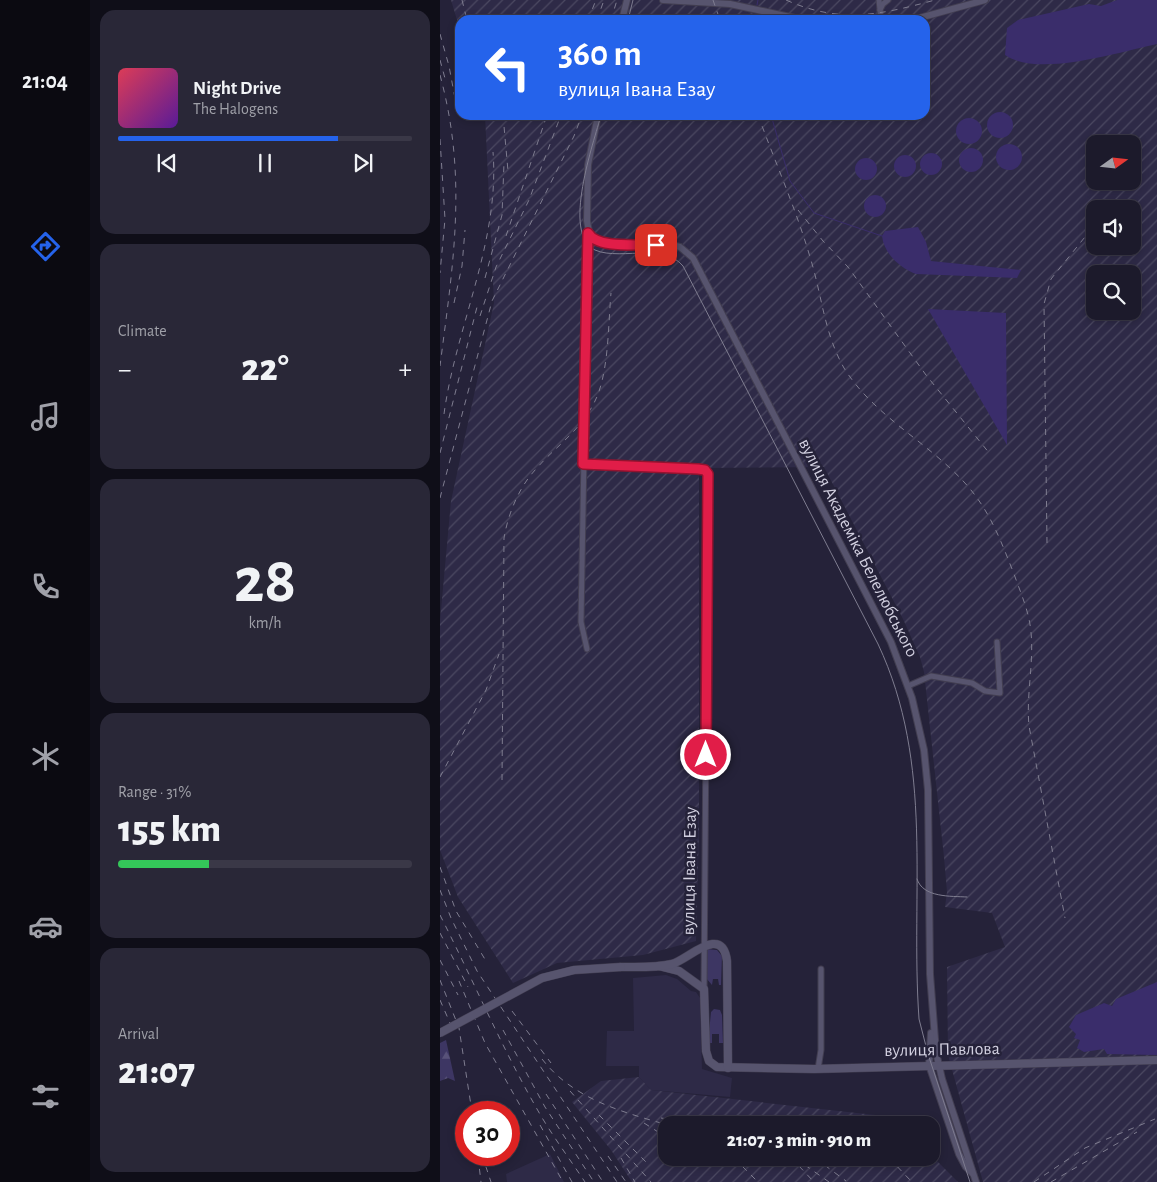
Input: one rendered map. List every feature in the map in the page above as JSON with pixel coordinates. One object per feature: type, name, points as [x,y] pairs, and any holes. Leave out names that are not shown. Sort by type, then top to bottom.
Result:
[{"type":"main road","name":"вулиця Івана Езау","points":[[659,966],[686,959],[704,945],[720,946],[726,955],[728,1068],[712,1065],[707,1057],[704,988]]},
{"type":"main road","points":[[440,1033],[542,978],[574,970],[659,966],[679,971],[704,988]]},
{"type":"main road","name":"вулиця Павлова","points":[[728,1068],[818,1069],[1157,1060]]},
{"type":"street","points":[[623,15],[627,0]]},
{"type":"street","points":[[664,0],[730,4],[781,15]]},
{"type":"street","points":[[721,0],[730,4]]},
{"type":"street","points":[[879,0],[880,15]]},
{"type":"street","points":[[880,10],[888,0]]},
{"type":"street","points":[[930,15],[984,0]]},
{"type":"street","points":[[587,649],[581,622],[588,165],[597,120]]},
{"type":"street","name":"вулиця Академіка Белелюбського","points":[[588,233],[594,240],[607,244],[672,245],[680,248],[693,258],[891,642],[908,686],[919,727],[927,774],[932,1022],[938,1066],[975,1179]]},
{"type":"street","name":"вулиця Івана Езау","points":[[583,464],[698,469],[705,470],[708,474],[704,988]]},
{"type":"street","points":[[908,686],[931,676],[972,683],[985,691],[1000,694],[997,642]]},
{"type":"street","points":[[818,1069],[821,1050],[821,969]]},
{"type":"street","name":"вулиця Академіка Белелюбського","points":[[932,1022],[928,1054],[930,1065],[959,1154],[975,1179]]},
{"type":"shaded area","points":[[451,0],[1157,0],[1157,1182],[983,1182],[948,1055],[947,967],[1005,947],[992,913],[945,907],[947,892],[944,857],[924,672],[920,657],[903,619],[824,467],[699,468],[699,828],[696,941],[643,955],[557,963],[513,983],[458,897],[440,850],[440,621],[451,501],[494,303],[485,120],[930,120],[930,15],[456,15]]},
{"type":"shaded area","points":[[1117,0],[1157,0],[1157,44],[1101,57],[1058,64],[1037,64],[1019,61],[1005,55],[1007,28],[1018,20],[1089,4],[1101,6]]},
{"type":"shaded area","points":[[1000,112],[1009,116],[1013,125],[1009,134],[1000,138],[991,134],[987,125],[991,116]]},
{"type":"shaded area","points":[[969,118],[978,122],[982,131],[978,140],[969,144],[960,140],[956,131],[960,122]]},
{"type":"shaded area","points":[[1009,144],[1018,148],[1022,157],[1018,166],[1009,170],[1000,166],[996,157],[1000,148]]},
{"type":"shaded area","points":[[971,148],[980,151],[983,160],[980,169],[971,172],[962,169],[959,160],[962,151]]},
{"type":"shaded area","points":[[927,153],[935,153],[942,160],[942,168],[935,175],[927,175],[920,168],[920,160]]},
{"type":"shaded area","points":[[901,155],[909,155],[916,162],[916,170],[909,177],[901,177],[894,170],[894,162]]},
{"type":"shaded area","points":[[862,158],[870,158],[877,165],[877,173],[870,180],[862,180],[855,173],[855,165]]},
{"type":"shaded area","points":[[871,195],[879,195],[886,202],[886,210],[879,217],[871,217],[864,210],[864,202]]},
{"type":"shaded area","points":[[918,227],[926,242],[931,261],[1021,270],[1017,278],[916,274],[894,260],[883,243],[882,236],[885,231]]},
{"type":"shaded area","points":[[928,309],[1006,313],[1007,445]]},
{"type":"shaded area","points":[[666,975],[677,979],[691,991],[696,992],[700,998],[702,1069],[732,1078],[730,1097],[651,1090],[639,1077],[639,1066],[606,1066],[607,1031],[634,1031],[633,978]]},
{"type":"shaded area","points":[[1157,982],[1157,1055],[1107,1054],[1104,1049],[1084,1052],[1077,1048],[1080,1040],[1074,1038],[1076,1034],[1069,1027],[1076,1015],[1104,1003],[1112,1006],[1116,999]]},
{"type":"shaded area","points":[[639,1077],[651,1090],[884,1116],[658,1116],[658,1166],[940,1166],[940,1164],[958,1182],[632,1182],[611,1150],[572,1102],[601,1081]]},
{"type":"shaded area","points":[[550,1154],[564,1182],[507,1182],[506,1174]]},
{"type":"green space","points":[[707,949],[717,950],[722,956],[721,985],[719,985],[718,979],[713,979],[712,985],[706,978]]},
{"type":"green space","points":[[714,1009],[720,1010],[722,1015],[723,1043],[719,1043],[719,1034],[712,1034],[712,1043],[708,1043],[711,1012]]},
{"type":"green space","points":[[446,1040],[455,1081],[448,1078],[440,1081],[440,1043]]},
{"type":"waterway","points":[[757,5],[758,0]]},
{"type":"waterway","points":[[772,120],[790,181],[814,213],[882,236]]},
{"type":"tram line","points":[[629,15],[633,0]]},
{"type":"tram line","points":[[600,120],[587,165],[580,207],[581,226],[585,241],[600,252],[613,254],[660,254],[675,259],[683,266],[878,644],[896,690],[907,736],[914,782],[919,1019],[928,1054],[970,1182]]},
{"type":"tram line","points":[[917,879],[920,885],[931,893],[967,897]]},
{"type":"railway","points":[[462,0],[466,15]]},
{"type":"railway","points":[[590,15],[596,0]]},
{"type":"railway","points":[[599,15],[604,0]]},
{"type":"railway","points":[[612,15],[617,0]]},
{"type":"railway","points":[[713,0],[718,15]]},
{"type":"railway","points":[[786,0],[806,8],[842,15],[878,13],[935,0]]},
{"type":"railway","points":[[440,34],[455,98]]},
{"type":"railway","points":[[440,60],[446,82]]},
{"type":"railway","points":[[440,75],[449,113],[456,185],[453,256],[440,366]]},
{"type":"railway","points":[[503,120],[508,171]]},
{"type":"railway","points":[[506,236],[545,120]]},
{"type":"railway","points":[[480,316],[496,267],[529,200],[559,120]]},
{"type":"railway","points":[[440,498],[492,301],[574,136],[580,120]]},
{"type":"railway","points":[[760,120],[792,203],[814,271],[832,341],[844,368],[880,410],[951,469],[973,493],[996,530],[1014,574],[1030,624],[1032,644],[1028,703],[1029,726],[1065,918]]},
{"type":"railway","points":[[440,139],[445,219],[440,273]]},
{"type":"railway","points":[[444,414],[458,348],[484,251],[490,218],[493,152]]},
{"type":"railway","points":[[485,278],[502,215],[504,163]]},
{"type":"railway","points":[[798,210],[823,241],[848,267],[926,375],[990,454]]},
{"type":"railway","points":[[454,303],[462,266],[465,230]]},
{"type":"railway","points":[[1047,543],[1044,304],[1051,279],[1086,236]]},
{"type":"railway","points":[[502,780],[504,538],[506,529],[511,510],[524,484],[581,422],[599,392],[605,365],[611,293]]},
{"type":"railway","points":[[440,453],[477,307]]},
{"type":"railway","points":[[440,777],[486,690],[499,654]]},
{"type":"railway","points":[[440,867],[456,911],[486,961]]},
{"type":"railway","points":[[440,890],[451,918],[477,971],[617,1182]]},
{"type":"railway","points":[[440,915],[499,1037],[537,1109],[585,1182]]},
{"type":"railway","points":[[440,933],[468,987]]},
{"type":"railway","points":[[440,960],[458,995]]},
{"type":"railway","points":[[440,980],[459,1028],[470,1101]]},
{"type":"railway","points":[[459,981],[485,1043],[563,1182]]},
{"type":"railway","points":[[440,1000],[450,1023]]},
{"type":"railway","points":[[512,1011],[551,1063]]},
{"type":"railway","points":[[503,1030],[545,1107],[594,1182]]},
{"type":"railway","points":[[542,1059],[554,1073],[583,1094],[616,1109],[658,1122]]},
{"type":"railway","points":[[570,1091],[651,1182]]},
{"type":"railway","points":[[546,1094],[603,1182]]},
{"type":"railway","points":[[599,1115],[646,1162]]},
{"type":"railway","points":[[1034,1182],[1085,1148],[1155,1119]]},
{"type":"railway","points":[[644,1123],[658,1132]]},
{"type":"railway","points":[[540,1125],[572,1182]]},
{"type":"railway","points":[[1051,1182],[1137,1132]]},
{"type":"railway","points":[[608,1156],[626,1182]]},
{"type":"railway","points":[[621,1158],[635,1182]]},
{"type":"railway","points":[[479,1166],[481,1182]]},
{"type":"railway","points":[[486,1166],[491,1182]]},
{"type":"railway","points":[[742,1166],[758,1182]]},
{"type":"railway","points":[[799,1166],[814,1182]]},
{"type":"railway","points":[[806,1166],[829,1182]]},
{"type":"railway","points":[[826,1166],[846,1181]]},
{"type":"railway","points":[[897,1166],[912,1182]]},
{"type":"route","points":[[656,245],[607,244],[594,240],[588,233],[583,464],[698,469],[705,470],[708,474],[706,755]]}]
